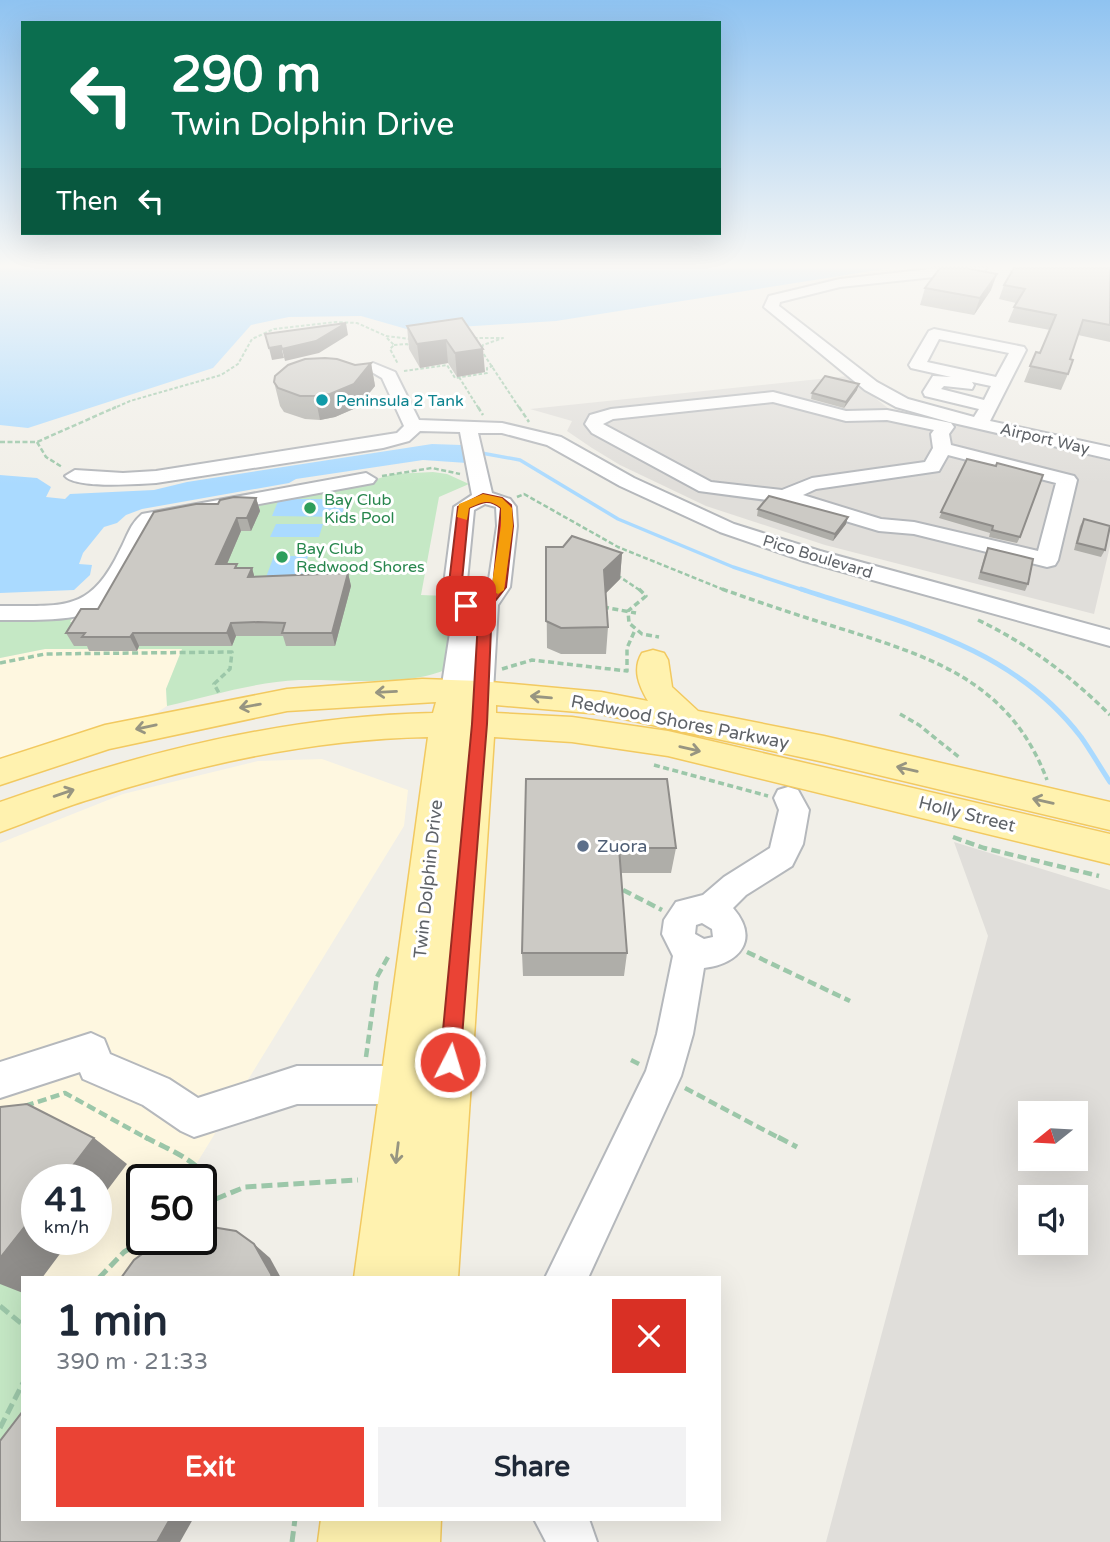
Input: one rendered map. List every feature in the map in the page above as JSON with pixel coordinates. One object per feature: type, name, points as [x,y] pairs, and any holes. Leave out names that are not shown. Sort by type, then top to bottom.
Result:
[{"type":"main road","points":[[656,649],[651,680],[655,690],[688,721]]},
{"type":"main road","name":"Redwood Shores Parkway","points":[[0,772],[104,737],[224,711],[287,700],[350,694],[601,703],[688,721],[823,765]]},
{"type":"main road","name":"Redwood Shores Parkway","points":[[0,817],[104,779],[220,750],[354,730],[471,700],[604,733],[657,741],[755,764],[823,765]]},
{"type":"main road","name":"Twin Dolphin Drive","points":[[381,1276],[405,1085],[471,700]]},
{"type":"main road","name":"Twin Dolphin Drive","points":[[431,1276],[471,700]]},
{"type":"main road","points":[[755,764],[774,779],[782,798]]},
{"type":"main road","name":"Holly Street","points":[[823,765],[1049,803],[1110,816]]},
{"type":"main road","name":"Holly Street","points":[[823,765],[1104,863]]},
{"type":"main road","points":[[350,1542],[352,1521]]},
{"type":"main road","points":[[408,1542],[410,1521]]},
{"type":"street","name":"Airport Way","points":[[812,340],[881,393],[916,408],[1110,453]]},
{"type":"street","points":[[917,365],[931,340]]},
{"type":"street","points":[[965,340],[1018,350],[980,423]]},
{"type":"street","points":[[917,365],[939,380],[931,392],[995,394]]},
{"type":"street","points":[[917,365],[995,394]]},
{"type":"street","points":[[75,476],[123,479],[156,477],[403,437],[415,425],[409,421],[389,375],[373,368]]},
{"type":"street","points":[[784,496],[812,484],[932,467],[942,449],[940,434],[945,427],[887,415],[846,416],[773,397],[611,414],[596,419],[594,424],[598,429],[706,487],[784,496],[879,525],[914,528],[1047,560],[1066,480],[942,449]]},
{"type":"street","name":"Pico Boulevard","points":[[415,425],[529,435],[554,440],[627,482],[727,528],[812,556],[1110,638]]},
{"type":"street","name":"Twin Dolphin Drive","points":[[471,700],[486,604],[499,587],[507,526],[506,508],[486,489],[475,431]]},
{"type":"street","points":[[0,613],[64,611],[99,600],[108,591],[132,550],[141,524],[149,518],[366,479]]},
{"type":"street","name":"Twin Dolphin Drive","points":[[471,700],[466,614],[463,599],[454,592],[464,507],[486,489]]},
{"type":"street","points":[[727,528],[752,492]]},
{"type":"street","points":[[567,1276],[663,1076],[675,1034],[691,950],[679,937],[678,923],[687,912],[709,910],[734,886],[781,857],[788,844],[794,810],[782,798]]},
{"type":"street","points":[[6,1095],[91,1051],[96,1066],[156,1093],[194,1118],[297,1085],[405,1085]]},
{"type":"street","points":[[561,1521],[568,1529],[572,1542]]},
{"type":"path","points":[[0,442],[37,442],[130,401],[221,375],[238,364],[251,340]]},
{"type":"path","points":[[390,340],[394,345]]},
{"type":"path","points":[[468,342],[483,345],[497,340]]},
{"type":"path","points":[[411,348],[407,344],[394,345],[390,349],[401,372],[447,365],[455,378],[487,373],[487,368],[493,366]]},
{"type":"path","points":[[483,345],[481,350],[530,425],[529,435]]},
{"type":"path","points":[[427,367],[427,373]]},
{"type":"path","points":[[459,377],[487,420],[475,431]]},
{"type":"path","points":[[37,442],[46,457],[75,476]]},
{"type":"path","points":[[366,479],[446,468],[486,489],[524,494],[598,537],[677,574],[765,606],[907,649],[939,662],[989,696],[1016,721],[1031,742],[1044,768],[1050,789],[1049,803]]},
{"type":"path","points":[[610,572],[631,582],[646,596],[628,611]]},
{"type":"path","points":[[603,607],[636,613]]},
{"type":"path","points":[[628,611],[629,623],[656,649]]},
{"type":"path","points":[[471,700],[532,660],[627,671],[627,648],[635,630]]},
{"type":"path","points":[[0,663],[45,654],[232,652],[233,667],[228,675],[214,684],[219,693]]},
{"type":"path","points":[[900,714],[919,725],[969,765]]},
{"type":"path","points":[[651,764],[782,798]]},
{"type":"path","points":[[942,833],[984,848],[1104,863]]},
{"type":"path","points":[[678,1084],[797,1147]]},
{"type":"path","points":[[6,1095],[65,1093],[194,1164]]},
{"type":"path","points":[[217,1199],[245,1187],[360,1180]]},
{"type":"path","points":[[101,1276],[126,1251]]},
{"type":"path","points":[[0,1306],[21,1323]]},
{"type":"path","points":[[0,1428],[21,1387]]},
{"type":"path","points":[[292,1542],[295,1521]]},
{"type":"shaded area","points":[[848,376],[889,409],[1110,461],[1110,546],[1094,614],[825,545],[706,506],[620,465],[592,448],[567,431],[572,421],[530,409]]},
{"type":"shaded area","points":[[45,649],[183,649],[166,689],[167,706],[158,712],[0,762],[0,658]]},
{"type":"shaded area","points":[[322,759],[408,790],[404,826],[196,1164],[126,1164],[126,1255],[140,1255],[127,1276],[21,1276],[21,1281],[0,1313],[0,843],[123,794],[258,761]]},
{"type":"shaded area","points":[[954,842],[1110,890],[1110,1542],[826,1542],[988,936]]},
{"type":"green space","name":"Bay Club Redwood Shores","points":[[394,474],[447,474],[469,484],[439,497],[421,595],[446,596],[458,605],[453,666],[437,673],[399,680],[282,681],[167,706],[166,689],[182,649],[45,649],[0,658],[0,615],[74,615],[70,622],[80,622],[105,614],[158,518],[359,484]]},
{"type":"green space","points":[[8,1282],[21,1288],[21,1438],[0,1469],[0,1284]]},
{"type":"water","points":[[0,340],[238,340],[213,368],[28,428],[0,425]]},
{"type":"water","points":[[432,444],[461,445],[467,463],[423,460],[296,479],[289,483],[142,509],[104,527],[83,553],[79,564],[92,565],[90,575],[74,590],[0,593],[0,475],[37,478],[51,487],[46,497],[65,499],[70,494],[154,490],[187,482]]},
{"type":"water","name":"Bay Club Kids Pool","points":[[279,499],[347,499],[341,517],[272,516]]},
{"type":"water","points":[[276,524],[323,524],[319,537],[270,537]]},
{"type":"water","points":[[274,556],[308,556],[299,586],[263,585]]},
{"type":"building","points":[[267,340],[318,340],[282,349],[281,346],[269,348]]},
{"type":"building","points":[[415,340],[477,340],[483,349],[455,353],[446,340],[417,344]]},
{"type":"building","points":[[1045,340],[1076,340],[1068,374],[1030,366],[1036,352],[1040,353]]},
{"type":"building","points":[[325,358],[355,365],[371,363],[354,384],[330,394],[300,396],[278,388],[274,382],[275,376],[288,365],[305,359]]},
{"type":"building","points":[[825,376],[859,384],[846,402],[812,393]]},
{"type":"building","points":[[967,459],[996,466],[997,463],[1043,475],[1020,537],[992,530],[993,526],[941,512]]},
{"type":"building","points":[[769,496],[848,517],[835,534],[758,509]]},
{"type":"building","name":"Bay Club Redwood Shores","points":[[234,497],[256,498],[247,518],[237,518],[216,564],[237,564],[235,568],[252,568],[248,577],[348,573],[332,633],[282,633],[285,623],[258,622],[231,623],[227,633],[133,633],[130,637],[82,637],[85,633],[66,633],[81,609],[98,609],[154,512],[196,504],[218,504],[220,500]]},
{"type":"building","points":[[1084,519],[1110,526],[1105,550],[1077,543]]},
{"type":"building","points":[[572,536],[622,553],[604,570],[608,627],[561,628],[546,621],[546,547],[563,547]]},
{"type":"building","points":[[988,548],[1033,559],[1028,584],[981,572]]},
{"type":"building","points":[[526,779],[667,779],[676,848],[619,848],[627,953],[522,953]]},
{"type":"building","points":[[27,1104],[94,1138],[74,1164],[21,1164],[21,1231],[0,1258],[0,1107]]},
{"type":"building","points":[[217,1228],[236,1231],[254,1244],[272,1276],[122,1276],[141,1255],[217,1255]]},
{"type":"building","points":[[21,1414],[21,1521],[169,1521],[157,1542],[0,1542],[0,1441]]},
{"type":"waterway","points":[[476,452],[520,460],[618,519],[733,567],[806,591]]},
{"type":"waterway","points":[[801,589],[916,627],[989,659],[1022,680],[1053,706],[1081,737],[1110,782]]},
{"type":"slow traffic","points":[[462,517],[464,507],[468,503],[483,497],[498,500],[506,508],[507,526],[498,590]]},
{"type":"place","name":"Peninsula 2 Tank","points":[[322,400]]},
{"type":"place","name":"Bay Club Kids Pool","points":[[310,508]]},
{"type":"place","name":"Bay Club Redwood Shores","points":[[282,557]]},
{"type":"place","name":"Zuora","points":[[583,846]]},
{"type":"route","points":[[450,1062],[479,724],[486,604],[499,587],[507,526],[506,508],[498,500],[483,497],[464,507],[454,592],[463,599],[466,606]]}]
